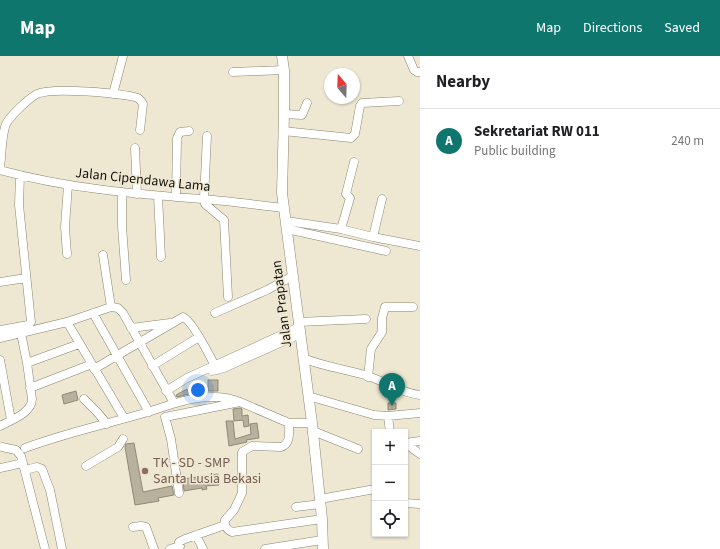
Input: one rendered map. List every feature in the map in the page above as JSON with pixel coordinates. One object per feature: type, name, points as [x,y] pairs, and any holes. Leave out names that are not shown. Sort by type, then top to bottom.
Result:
[{"type":"main road","name":"Jalan Prapatan","points":[[282,56],[284,70],[282,193],[312,427],[322,519],[323,544]]},
{"type":"street","points":[[113,94],[123,56]]},
{"type":"street","points":[[408,56],[414,70],[420,72]]},
{"type":"street","points":[[233,72],[284,70]]},
{"type":"street","points":[[0,168],[4,134],[8,122],[36,94],[49,91],[113,94],[140,99],[143,104],[140,130]]},
{"type":"street","points":[[283,131],[351,138],[355,134],[360,106],[362,103],[399,101]]},
{"type":"street","points":[[284,114],[302,115],[307,103]]},
{"type":"street","points":[[176,197],[177,138],[180,132],[189,131]]},
{"type":"street","points":[[207,136],[204,199],[205,204],[224,220],[228,297]]},
{"type":"street","points":[[135,148],[137,194]]},
{"type":"street","points":[[341,228],[350,198],[346,194],[354,162]]},
{"type":"street","name":"Jalan Cipendawa Lama","points":[[0,168],[20,175],[68,185],[137,194],[204,199],[284,208]]},
{"type":"street","points":[[0,330],[31,323],[19,205],[20,175]]},
{"type":"street","points":[[67,254],[66,223],[68,185]]},
{"type":"street","points":[[122,192],[122,226],[126,280]]},
{"type":"street","points":[[158,196],[162,257]]},
{"type":"street","points":[[373,237],[382,199]]},
{"type":"street","points":[[287,225],[341,228],[373,237],[420,246]]},
{"type":"street","points":[[287,225],[386,251]]},
{"type":"street","points":[[103,255],[111,307]]},
{"type":"street","points":[[215,312],[267,290],[293,276]]},
{"type":"street","points":[[0,282],[26,278]]},
{"type":"street","points":[[368,377],[371,349],[382,332],[382,318],[385,308],[388,306],[413,307]]},
{"type":"street","points":[[0,338],[67,322],[111,307],[118,308],[121,310],[174,404]]},
{"type":"street","points":[[93,313],[148,412]]},
{"type":"street","points":[[30,388],[117,356],[181,318],[185,318],[199,337],[216,368]]},
{"type":"street","points":[[166,391],[187,378],[216,368],[256,351],[299,327],[366,319]]},
{"type":"street","points":[[67,322],[124,418]]},
{"type":"street","points":[[131,328],[172,323]]},
{"type":"street","points":[[0,426],[30,407],[32,399],[21,333]]},
{"type":"street","points":[[152,366],[199,337]]},
{"type":"street","points":[[27,363],[79,344]]},
{"type":"street","points":[[303,358],[326,366],[368,377],[400,390],[420,395]]},
{"type":"street","points":[[0,360],[11,420]]},
{"type":"street","points":[[25,448],[41,442],[174,404],[197,398],[215,396],[230,398],[289,423],[312,427],[358,449]]},
{"type":"street","points":[[308,396],[374,415],[388,416],[420,413]]},
{"type":"street","points":[[84,399],[107,424]]},
{"type":"street","points":[[179,493],[171,438],[165,417],[240,402]]},
{"type":"street","points":[[388,416],[390,429]]},
{"type":"street","points":[[289,423],[288,443],[285,446],[252,446],[242,452],[242,493],[234,510],[225,520],[225,525],[232,532],[322,519]]},
{"type":"street","points":[[86,466],[118,447],[123,439]]},
{"type":"street","points":[[408,443],[420,441]]},
{"type":"street","points":[[408,445],[420,454]]},
{"type":"street","points":[[2,447],[16,450],[18,452],[24,467],[45,549]]},
{"type":"street","points":[[0,468],[37,467],[42,469],[50,490],[62,549]]},
{"type":"street","points":[[296,507],[372,489]]},
{"type":"street","points":[[408,503],[420,504]]},
{"type":"street","points":[[170,549],[180,547],[179,542],[181,541],[225,525]]},
{"type":"street","points":[[133,527],[146,527],[154,549]]},
{"type":"street","points":[[196,535],[203,549]]},
{"type":"street","points":[[265,549],[323,544]]},
{"type":"building","points":[[208,380],[218,380],[218,391],[208,391]]},
{"type":"building","points":[[187,389],[189,394],[177,397],[176,395]]},
{"type":"building","points":[[76,391],[78,400],[64,404],[62,395]]},
{"type":"building","points":[[388,403],[396,403],[396,409],[388,410]]},
{"type":"building","points":[[233,409],[242,409],[242,416],[248,415],[249,426],[244,427],[243,420],[234,421]]},
{"type":"building","points":[[226,421],[233,421],[235,439],[251,434],[250,424],[257,423],[259,438],[246,440],[247,442],[229,446]]},
{"type":"building","points":[[134,443],[143,492],[172,486],[174,495],[158,498],[159,501],[135,505],[125,447],[126,444]]},
{"type":"building","points":[[218,474],[219,485],[206,486],[207,489],[202,490],[202,488],[184,491],[183,479]]},
{"type":"place","name":"Sekretariat RW 011","points":[[392,406]]},
{"type":"place","name":"TK - SD - SMP Santa Lusia Bekasi","points":[[145,471]]}]
